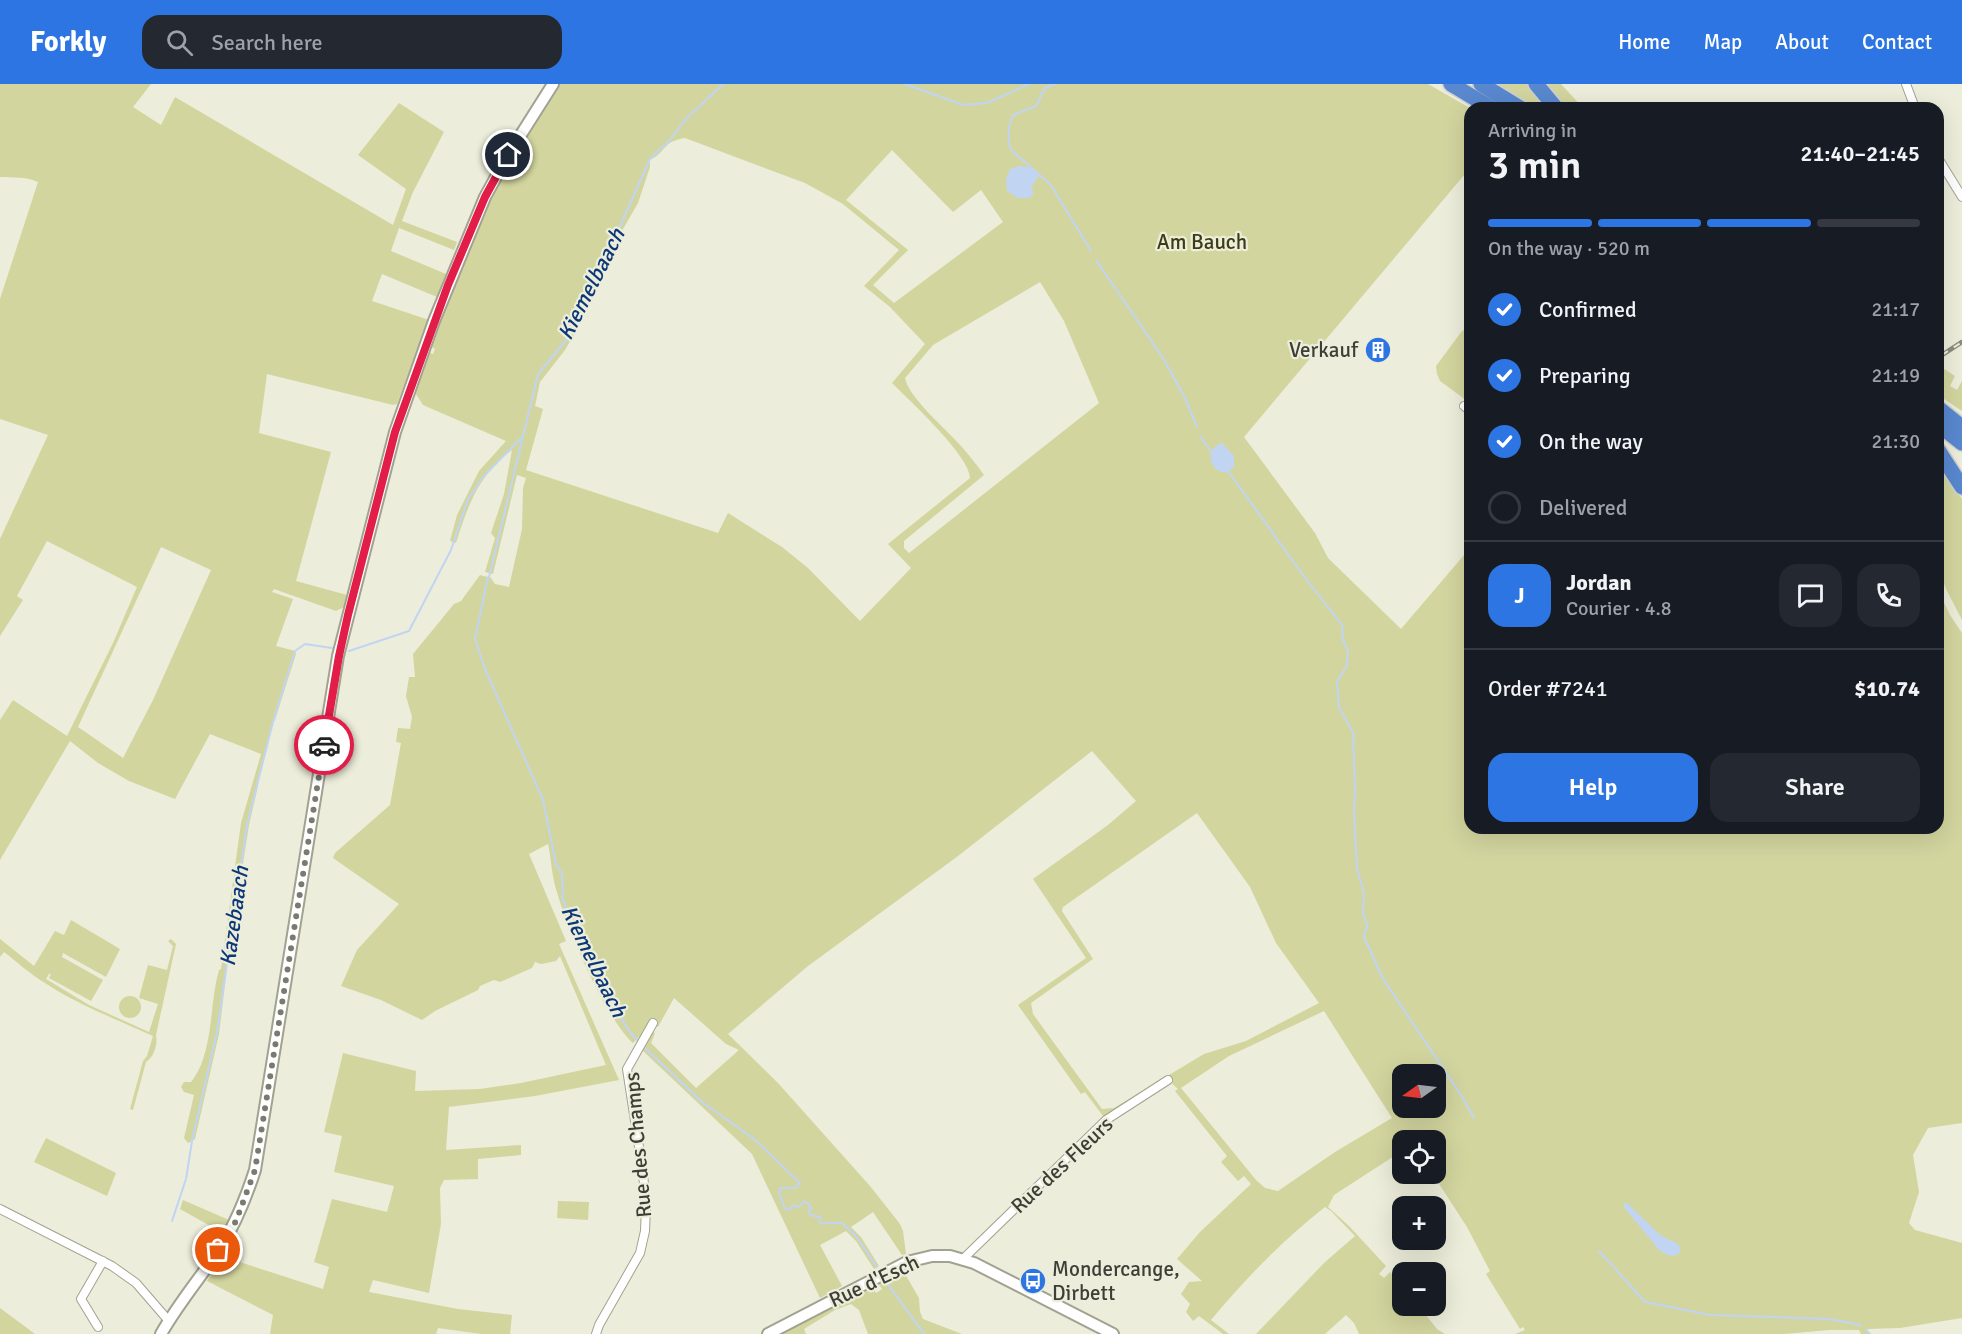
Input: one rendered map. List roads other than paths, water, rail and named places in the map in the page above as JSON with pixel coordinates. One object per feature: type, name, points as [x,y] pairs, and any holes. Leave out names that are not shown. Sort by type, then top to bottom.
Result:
[{"type":"highway","points":[[1451,84],[1481,102]]},
{"type":"highway","points":[[1481,84],[1510,102]]},
{"type":"highway","points":[[1536,84],[1551,102]]},
{"type":"highway","points":[[1944,404],[1962,415]]},
{"type":"highway","points":[[1944,413],[1962,427]]},
{"type":"highway","points":[[1944,428],[1962,442]]},
{"type":"highway","points":[[1944,459],[1962,487]]},
{"type":"main road","points":[[161,1334],[168,1320],[236,1221],[255,1170],[339,656],[395,432],[434,321],[485,197],[508,155],[553,84]]},
{"type":"main road","name":"Rue d'Esch","points":[[768,1334],[907,1262],[932,1256],[963,1259],[985,1268],[1113,1334]]},
{"type":"street","points":[[1906,84],[1913,102]]},
{"type":"street","points":[[1944,168],[1962,197]]},
{"type":"street","name":"Rue des Champs","points":[[596,1334],[640,1253],[645,1231],[646,1207],[643,1173],[627,1069],[653,1023]]},
{"type":"street","name":"Rue des Fleurs","points":[[963,1259],[1107,1120],[1168,1080]]},
{"type":"street","points":[[0,1209],[103,1261],[136,1283],[168,1320]]},
{"type":"street","points":[[98,1327],[81,1299],[103,1261]]},
{"type":"water","points":[[1018,166],[1033,168],[1039,176],[1031,187],[1034,193],[1029,198],[1018,198],[1007,191],[1006,180],[1010,169]]},
{"type":"water","points":[[1222,443],[1234,456],[1234,467],[1222,472],[1213,465],[1211,453]]},
{"type":"water","points":[[1624,1203],[1627,1203],[1660,1235],[1678,1244],[1680,1252],[1675,1256],[1667,1255],[1659,1250],[1624,1207]]},
{"type":"waterway","name":"Kiemelbaach","points":[[489,577],[538,374],[567,339],[583,309],[650,159],[670,140],[684,121],[723,84]]},
{"type":"waterway","name":"Kiemelbaach","points":[[905,84],[963,105],[987,103],[1029,84]]},
{"type":"waterway","points":[[1055,84],[1045,88],[1036,106],[1013,115],[1009,132],[1011,150],[1050,184],[1091,251]]},
{"type":"waterway","points":[[1096,260],[1163,358],[1185,398],[1197,427]]},
{"type":"waterway","points":[[1200,436],[1211,451]]},
{"type":"waterway","name":"Kazebaach","points":[[349,651],[409,631],[451,550],[468,499],[484,476],[520,439]]},
{"type":"waterway","points":[[1228,471],[1342,625],[1343,640],[1348,651],[1347,665],[1337,682],[1339,708],[1353,732],[1357,869],[1364,893],[1363,913],[1367,925],[1364,937],[1383,979],[1474,1118]]},
{"type":"waterway","name":"Kiemelbaach","points":[[488,577],[475,639],[485,669],[543,800],[556,864],[562,874],[563,900],[576,932],[583,939],[600,983],[629,1031],[639,1042]]},
{"type":"waterway","name":"Kazebaach","points":[[172,1221],[186,1179],[192,1141],[217,1032],[247,825],[273,722],[295,651],[305,644],[332,648]]},
{"type":"waterway","name":"Kiemelbaach","points":[[643,1046],[702,1102],[753,1138],[800,1183],[795,1188],[781,1188],[779,1192],[785,1209],[789,1210],[793,1205],[799,1207],[806,1202],[811,1207],[810,1215],[820,1217],[821,1223],[842,1223],[856,1236],[877,1267]]},
{"type":"waterway","points":[[1599,1251],[1645,1302],[1710,1315],[1829,1319],[1861,1325]]},
{"type":"waterway","name":"Kiemelbaach","points":[[885,1280],[924,1334]]},
{"type":"waterway","points":[[1866,1330],[1870,1334]]},
{"type":"railway","points":[[1944,354],[1962,342]]},
{"type":"place","name":"Verkauf","points":[[1378,350]]},
{"type":"place","name":"Mondercange, Dirbett","points":[[1033,1281]]},
{"type":"park label","name":"Am Bauch","points":[[1202,242]]}]
